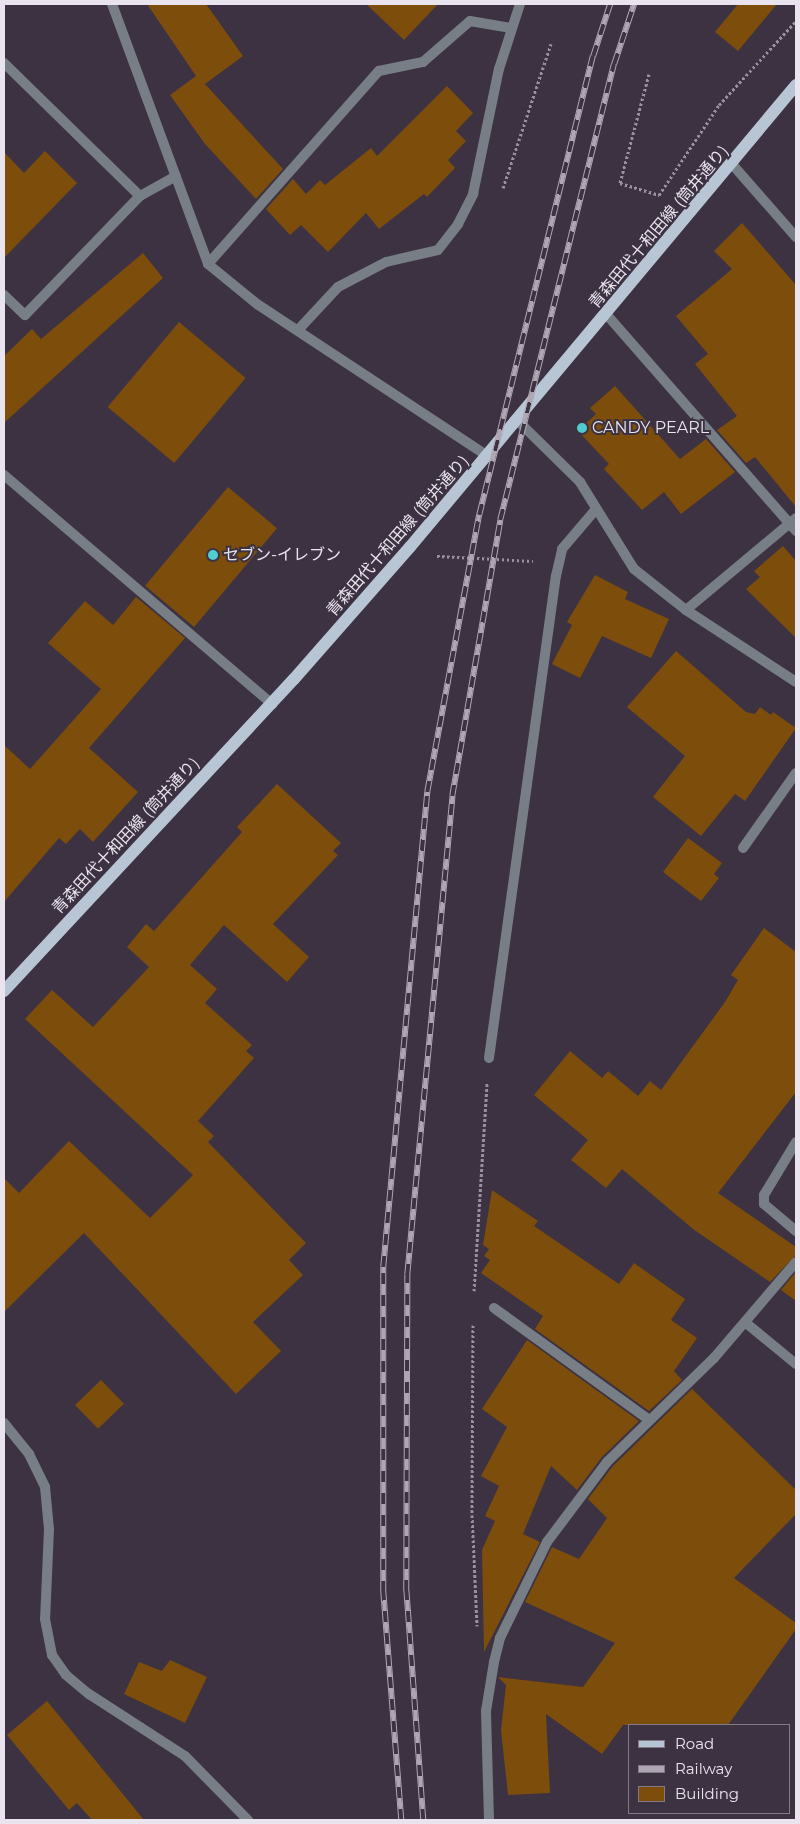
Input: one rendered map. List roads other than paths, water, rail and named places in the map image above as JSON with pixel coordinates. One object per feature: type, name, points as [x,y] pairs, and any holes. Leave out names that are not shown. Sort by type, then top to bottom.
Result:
[{"type":"main road","name":"青森田代十和田線 (筒井通り)","points":[[4,991],[272,704],[410,547],[519,422],[796,85]]},
{"type":"street","points":[[112,4],[208,264],[257,304],[489,456]]},
{"type":"street","points":[[299,330],[338,287],[386,262],[438,250],[458,224],[473,194],[511,28],[520,4]]},
{"type":"street","points":[[208,264],[379,71],[423,62],[470,21],[511,28]]},
{"type":"street","points":[[4,63],[140,196]]},
{"type":"street","points":[[732,164],[796,237]]},
{"type":"street","points":[[4,295],[25,315],[140,196],[176,176]]},
{"type":"street","points":[[607,315],[794,524],[686,610]]},
{"type":"street","points":[[519,422],[565,464],[596,508],[624,558],[686,610],[796,682]]},
{"type":"street","points":[[4,475],[272,704]]},
{"type":"street","points":[[489,1058],[559,562],[576,527],[596,508]]},
{"type":"street","points":[[743,848],[796,773]]},
{"type":"street","points":[[796,1142],[764,1195],[764,1204],[796,1231]]},
{"type":"street","points":[[489,1820],[486,1711],[494,1662],[500,1638],[547,1542],[573,1502],[648,1419],[746,1324],[796,1262]]},
{"type":"street","points":[[494,1308],[648,1419]]},
{"type":"street","points":[[746,1324],[796,1364]]},
{"type":"street","points":[[4,1423],[28,1454],[45,1487],[49,1529],[45,1618],[52,1655],[66,1675],[90,1694],[185,1756],[248,1820]]},
{"type":"railway","points":[[401,1820],[383,1592],[383,1267],[427,792],[479,515],[593,56],[610,4]]},
{"type":"railway","points":[[423,1820],[406,1591],[407,1275],[452,796],[500,520],[614,64],[634,4]]},
{"type":"place","name":"CANDY PEARL","points":[[582,428]]},
{"type":"place","name":"セブン-イレブン","points":[[213,555]]}]
